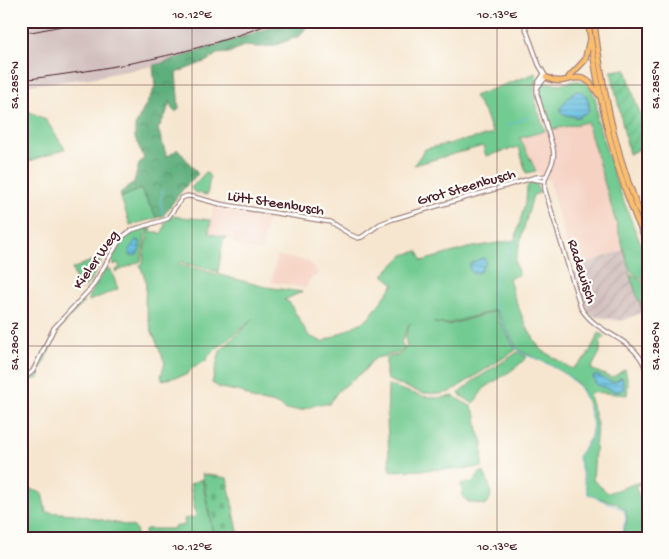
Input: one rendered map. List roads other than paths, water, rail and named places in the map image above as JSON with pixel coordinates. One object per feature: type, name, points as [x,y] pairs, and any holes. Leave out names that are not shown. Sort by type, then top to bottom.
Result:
[{"type":"highway","points":[[588,21],[607,134],[632,210],[648,245]]},
{"type":"highway","points":[[594,21],[611,124],[624,173],[648,231]]},
{"type":"highway","points":[[567,79],[585,60],[590,33]]},
{"type":"highway","points":[[545,75],[556,81],[576,78],[586,79],[592,84],[600,97]]},
{"type":"street","points":[[522,21],[545,75],[537,88],[554,152],[552,166],[545,178]]},
{"type":"street","name":"Grot Steenbusch","points":[[358,238],[385,222],[405,215],[538,176],[545,178]]},
{"type":"street","name":"Radewisch","points":[[545,178],[545,190],[581,306],[588,319],[633,349],[643,364],[647,380],[645,416],[648,436]]},
{"type":"street","name":"Lütt Steenbusch","points":[[187,196],[220,204],[330,222],[358,238]]},
{"type":"street","name":"Kieler Weg","points":[[21,381],[33,371],[54,328],[92,287],[121,238],[132,230],[167,219],[182,198],[187,196]]},
{"type":"water","points":[[576,91],[583,92],[588,99],[589,112],[582,114],[579,118],[563,114],[560,110]]},
{"type":"water","points":[[136,240],[140,241],[140,249],[137,255],[130,256],[129,249]]},
{"type":"water","points":[[482,258],[486,262],[480,272],[473,274],[469,268],[470,264]]},
{"type":"water","points":[[596,375],[611,382],[615,382],[622,377],[624,389],[617,392],[596,385],[593,377]]},
{"type":"waterway","points":[[506,126],[531,116]]},
{"type":"waterway","points":[[21,141],[30,133]]},
{"type":"waterway","points":[[163,190],[160,201],[163,214]]},
{"type":"waterway","points":[[513,246],[515,240]]},
{"type":"waterway","points":[[512,248],[500,270],[494,288],[494,297],[500,318],[518,350],[570,378],[586,399],[593,423],[593,430],[590,441],[578,457],[588,494],[624,510],[626,519],[620,538]]},
{"type":"railway","points":[[21,34],[62,26],[115,21]]},
{"type":"railway","points":[[21,80],[86,71],[182,52],[245,33],[276,21]]}]
